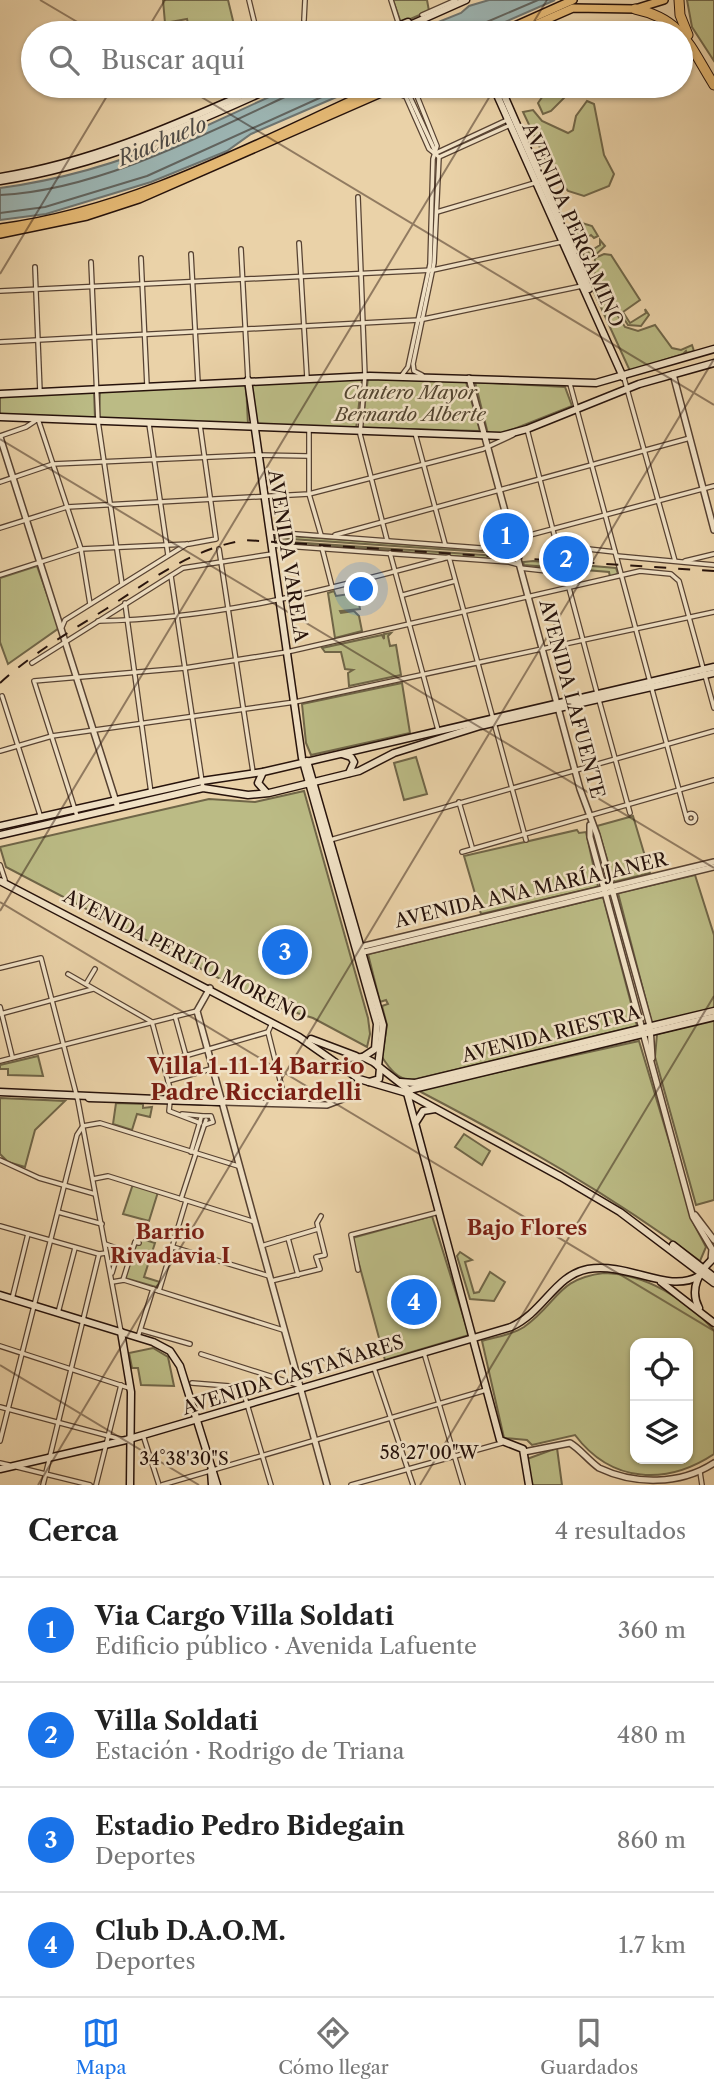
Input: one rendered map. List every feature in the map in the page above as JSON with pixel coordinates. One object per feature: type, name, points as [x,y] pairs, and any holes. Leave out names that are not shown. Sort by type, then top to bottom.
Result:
[{"type":"highway","points":[[679,0],[683,21]]},
{"type":"highway","points":[[635,9],[662,16],[669,21]]},
{"type":"highway","points":[[693,43],[714,76]]},
{"type":"highway","points":[[693,52],[714,85]]},
{"type":"main road","points":[[414,21],[456,1],[466,0]]},
{"type":"main road","points":[[526,21],[573,0]]},
{"type":"main road","points":[[618,0],[635,9]]},
{"type":"main road","points":[[543,21],[573,8],[635,9],[664,0]]},
{"type":"main road","points":[[0,179],[103,153],[234,98]]},
{"type":"main road","points":[[0,179],[77,166],[137,146],[247,98]]},
{"type":"main road","points":[[88,212],[216,164],[225,154],[229,155],[356,98]]},
{"type":"main road","points":[[0,234],[139,199],[363,98]]},
{"type":"main road","name":"AVENIDA PERGAMINO","points":[[500,98],[627,376]]},
{"type":"main road","name":"AVENIDA PERGAMINO","points":[[504,98],[512,121]]},
{"type":"main road","points":[[0,228],[33,225]]},
{"type":"main road","points":[[0,394],[247,380],[402,375],[570,384],[627,376],[714,349]]},
{"type":"main road","points":[[0,417],[485,436],[515,433],[628,388],[714,363]]},
{"type":"main road","name":"AVENIDA VARELA","points":[[247,380],[252,428],[300,737],[341,889],[383,1025],[379,1067]]},
{"type":"main road","points":[[0,827],[41,821],[263,772],[651,685],[714,667]]},
{"type":"main road","points":[[704,672],[714,673]]},
{"type":"main road","points":[[118,804],[151,793],[202,785],[248,795],[269,793],[347,774],[394,753],[493,720]]},
{"type":"main road","points":[[341,754],[348,755],[354,762],[347,774]]},
{"type":"main road","points":[[263,772],[258,783],[260,788],[269,793]]},
{"type":"main road","points":[[0,835],[41,821]]},
{"type":"main road","name":"AVENIDA PERITO MORENO","points":[[2,879],[320,1049],[363,1080]]},
{"type":"main road","name":"AVENIDA VARELA","points":[[350,1073],[347,1060],[372,1053],[378,1035],[359,951]]},
{"type":"main road","name":"AVENIDA PERITO MORENO","points":[[210,989],[317,1042],[360,1057],[379,1067]]},
{"type":"main road","name":"AVENIDA RIESTRA","points":[[395,1080],[411,1084],[462,1075],[714,1011]]},
{"type":"main road","name":"AVENIDA RIESTRA","points":[[646,1030],[714,1017]]},
{"type":"main road","points":[[379,1067],[408,1092],[620,1212],[714,1283]]},
{"type":"main road","points":[[363,1080],[379,1079],[379,1067]]},
{"type":"main road","name":"AVENIDA RIESTRA","points":[[408,1092],[417,1092],[462,1075]]},
{"type":"main road","points":[[363,1080],[408,1092]]},
{"type":"main road","points":[[0,1092],[223,1102]]},
{"type":"main road","points":[[408,1092],[502,1443],[518,1446],[524,1451],[529,1485]]},
{"type":"main road","points":[[417,1092],[621,1209],[701,1273],[714,1277]]},
{"type":"main road","points":[[415,1122],[423,1111],[437,1109]]},
{"type":"main road","points":[[712,1319],[699,1309],[694,1295],[701,1273],[713,1259]]},
{"type":"main road","name":"AVENIDA CASTAÑARES","points":[[0,1469],[129,1440],[298,1387],[374,1368],[473,1338],[525,1320],[542,1306],[562,1282],[579,1272],[623,1269],[683,1284],[701,1273]]},
{"type":"main road","name":"AVENIDA CASTAÑARES","points":[[657,1279],[699,1309]]},
{"type":"main road","points":[[0,1295],[161,1345],[175,1357],[217,1485]]},
{"type":"main road","points":[[121,1332],[131,1388],[130,1485]]},
{"type":"main road","points":[[211,1471],[212,1485]]},
{"type":"street","points":[[249,0],[254,21]]},
{"type":"street","points":[[304,20],[305,0]]},
{"type":"street","points":[[391,0],[398,21]]},
{"type":"street","points":[[406,98],[429,149],[437,155]]},
{"type":"street","points":[[411,98],[437,155]]},
{"type":"street","points":[[418,98],[437,146],[431,270],[413,368],[424,376]]},
{"type":"street","points":[[437,155],[512,121]]},
{"type":"street","points":[[434,212],[539,182]]},
{"type":"street","points":[[359,197],[365,376],[360,431],[387,540]]},
{"type":"street","points":[[0,291],[431,270],[564,239]]},
{"type":"street","points":[[299,243],[307,378]]},
{"type":"street","points":[[241,249],[247,380]]},
{"type":"street","points":[[191,254],[198,383]]},
{"type":"street","points":[[141,258],[147,386]]},
{"type":"street","points":[[91,262],[98,420],[122,584]]},
{"type":"street","points":[[35,267],[40,392]]},
{"type":"street","points":[[0,342],[421,319],[585,286]]},
{"type":"street","points":[[402,375],[408,367],[421,319]]},
{"type":"street","points":[[673,374],[714,530]]},
{"type":"street","points":[[627,376],[644,450],[676,561]]},
{"type":"street","name":"AVENIDA LAFUENTE","points":[[469,378],[588,816],[590,837],[604,891],[646,1030]]},
{"type":"street","points":[[570,384],[686,816]]},
{"type":"street","points":[[90,604],[81,549],[38,419],[0,437],[118,804]]},
{"type":"street","points":[[149,424],[168,555]]},
{"type":"street","points":[[0,575],[81,549],[189,544],[216,539],[200,425]]},
{"type":"street","points":[[309,429],[309,494],[321,535]]},
{"type":"street","points":[[527,429],[556,542],[561,547],[714,565]]},
{"type":"street","points":[[415,433],[445,544]]},
{"type":"street","points":[[0,528],[67,507],[309,494],[487,448],[515,433]]},
{"type":"street","points":[[329,536],[690,438]]},
{"type":"street","points":[[0,482],[53,464],[257,455],[308,456]]},
{"type":"street","points":[[270,532],[481,548],[714,486]]},
{"type":"street","points":[[62,627],[65,620],[189,544]]},
{"type":"street","points":[[271,545],[449,557],[563,572],[630,813]]},
{"type":"street","points":[[322,548],[332,587]]},
{"type":"street","points":[[219,549],[253,774]]},
{"type":"street","points":[[390,553],[438,732]]},
{"type":"street","points":[[32,663],[188,566],[272,554]]},
{"type":"street","points":[[682,562],[714,554]]},
{"type":"street","points":[[98,621],[178,618],[229,611],[280,601],[449,557]]},
{"type":"street","points":[[449,557],[526,840]]},
{"type":"street","points":[[76,813],[34,681],[185,668],[287,652],[640,571],[676,577],[714,708]]},
{"type":"street","points":[[171,575],[202,785]]},
{"type":"street","points":[[402,595],[455,581]]},
{"type":"street","points":[[125,603],[151,793]]},
{"type":"street","points":[[0,751],[52,736],[295,702],[714,612]]},
{"type":"street","points":[[58,617],[65,620]]},
{"type":"street","points":[[2,696],[41,821]]},
{"type":"street","points":[[328,841],[714,731]]},
{"type":"street","points":[[462,852],[714,780]]},
{"type":"street","points":[[459,803],[472,848]]},
{"type":"street","name":"AVENIDA LAFUENTE","points":[[590,825],[597,835],[612,889],[696,1226],[712,1249],[713,1259]]},
{"type":"street","points":[[0,865],[2,879]]},
{"type":"street","name":"AVENIDA ANA MARÍA JANER","points":[[359,951],[714,865]]},
{"type":"street","points":[[0,968],[41,958],[77,1096],[121,1332]]},
{"type":"street","points":[[86,984],[95,968]]},
{"type":"street","points":[[68,974],[152,1022],[168,1081],[169,1111],[203,1119],[173,1247],[159,1291]]},
{"type":"street","points":[[1,1014],[94,989]]},
{"type":"street","points":[[0,1060],[197,1011],[210,989]]},
{"type":"street","points":[[0,1007],[12,1057]]},
{"type":"street","points":[[197,1011],[215,1068],[298,1387],[327,1485]]},
{"type":"street","points":[[176,1016],[186,1056]]},
{"type":"street","points":[[272,1023],[268,1032],[286,1104]]},
{"type":"street","points":[[164,1062],[268,1032]]},
{"type":"street","points":[[168,1081],[215,1068]]},
{"type":"street","points":[[223,1102],[333,1104],[348,1097],[363,1080]]},
{"type":"street","points":[[0,1441],[77,1135],[83,1126],[100,1123],[240,1166]]},
{"type":"street","points":[[0,1160],[39,1178],[95,1194]]},
{"type":"street","points":[[92,1179],[108,1176],[255,1222]]},
{"type":"street","name":"AVENIDA LAFUENTE","points":[[692,1210],[714,1240]]},
{"type":"street","points":[[58,1212],[102,1224]]},
{"type":"street","points":[[358,1270],[351,1235],[440,1212]]},
{"type":"street","points":[[173,1247],[269,1279],[298,1275],[320,1269],[316,1257],[325,1255],[318,1228],[321,1216]]},
{"type":"street","points":[[0,1226],[75,1248],[99,1254],[106,1253]]},
{"type":"street","points":[[261,1246],[318,1228]]},
{"type":"street","points":[[12,1299],[28,1234]]},
{"type":"street","points":[[288,1238],[298,1275]]},
{"type":"street","points":[[105,1244],[119,1249],[111,1276]]},
{"type":"street","points":[[123,1280],[135,1245]]},
{"type":"street","points":[[58,1313],[75,1248]]},
{"type":"street","points":[[43,1485],[99,1254]]},
{"type":"street","points":[[112,1282],[123,1280],[283,1330]]},
{"type":"street","points":[[138,1338],[153,1289]]},
{"type":"street","points":[[141,1330],[190,1344]]},
{"type":"street","points":[[0,1346],[131,1388]]},
{"type":"street","points":[[424,1352],[463,1485]]},
{"type":"street","points":[[201,1354],[298,1387]]},
{"type":"street","points":[[374,1368],[413,1485]]},
{"type":"street","points":[[192,1383],[242,1387],[271,1485]]},
{"type":"street","points":[[96,1485],[121,1385]]},
{"type":"street","points":[[143,1435],[160,1485],[486,1390]]},
{"type":"street","points":[[0,1408],[129,1440]]},
{"type":"street","points":[[351,1485],[502,1443]]},
{"type":"street","points":[[524,1451],[569,1443],[607,1472],[644,1483],[673,1482],[700,1472],[714,1463]]},
{"type":"street","points":[[0,1462],[90,1485]]},
{"type":"street","points":[[700,1472],[702,1485]]},
{"type":"green space","points":[[163,0],[228,0],[233,21],[187,19],[165,21]]},
{"type":"green space","points":[[393,0],[427,0],[429,11],[400,21]]},
{"type":"green space","points":[[687,0],[714,0],[714,61],[693,29]]},
{"type":"green space","points":[[542,98],[564,98],[551,111],[543,114],[538,103]]},
{"type":"green space","points":[[587,101],[594,104],[604,155],[614,174],[609,186],[584,196],[568,191],[550,169],[523,112],[533,110],[542,121],[568,133],[573,130],[576,116]]},
{"type":"green space","points":[[582,223],[592,226],[598,236],[594,238],[591,235],[581,242],[585,249],[581,251],[584,255],[600,245],[600,240],[605,246],[590,260],[590,272],[625,327],[638,331],[655,325],[672,348],[681,350],[692,345],[694,351],[686,351],[630,371],[572,244],[574,227]]},
{"type":"green space","points":[[604,254],[611,255],[640,300],[623,312],[630,323],[646,313],[645,309],[649,315],[641,326],[628,325],[594,272],[595,258]]},
{"type":"green space","name":"Cantero Mayor Bernardo Alberte","points":[[368,378],[466,382],[480,431],[362,428]]},
{"type":"green space","points":[[362,379],[356,429],[256,425],[251,383]]},
{"type":"green space","points":[[475,382],[565,387],[572,406],[504,433],[488,434]]},
{"type":"green space","points":[[246,385],[248,424],[99,418],[100,391]]},
{"type":"green space","points":[[94,392],[95,418],[0,415],[0,396]]},
{"type":"green space","points":[[276,535],[488,550],[512,554],[276,538]]},
{"type":"green space","points":[[276,541],[513,557],[513,559],[510,561]]},
{"type":"green space","points":[[523,562],[616,568],[618,574],[610,577],[609,572],[524,565]]},
{"type":"green space","points":[[37,566],[59,628],[8,664],[0,642],[0,578]]},
{"type":"green space","points":[[334,591],[336,596],[357,593],[360,609],[340,611],[354,611],[359,616],[362,631],[335,638],[328,593]]},
{"type":"green space","points":[[391,633],[388,636],[390,646],[396,645],[401,675],[349,686],[348,673],[353,670],[345,669],[341,652],[325,652],[322,648],[382,635],[384,639],[384,634]]},
{"type":"green space","points":[[402,683],[410,733],[311,755],[306,743],[302,704]]},
{"type":"green space","points":[[416,757],[427,794],[404,800],[394,763]]},
{"type":"green space","points":[[304,791],[368,1018],[370,1034],[367,1047],[313,1018],[268,1004],[6,867],[0,847],[209,799],[255,802]]},
{"type":"green space","points":[[633,816],[650,873],[614,882],[597,826]]},
{"type":"green space","points":[[577,830],[579,833],[586,832],[598,887],[481,914],[464,856]]},
{"type":"green space","points":[[695,875],[714,935],[714,1009],[652,1024],[618,893]]},
{"type":"green space","points":[[603,897],[637,1026],[412,1080],[394,1073],[382,1057],[387,1025],[382,1006],[388,1004],[386,1000],[380,1002],[368,954]]},
{"type":"green space","points":[[714,1020],[714,1200],[696,1205],[655,1057],[657,1034]]},
{"type":"green space","points":[[639,1041],[694,1224],[706,1247],[700,1261],[632,1213],[564,1171],[421,1092],[422,1089]]},
{"type":"green space","points":[[38,1056],[43,1076],[8,1075],[8,1069],[0,1069],[0,1065]]},
{"type":"green space","points":[[0,1098],[65,1101],[35,1130],[25,1167],[8,1162],[0,1154]]},
{"type":"green space","points":[[116,1103],[152,1107],[150,1117],[137,1114],[132,1130],[113,1124]]},
{"type":"green space","points":[[464,1134],[490,1151],[482,1165],[455,1147]]},
{"type":"green space","points":[[133,1184],[158,1192],[149,1221],[123,1214]]},
{"type":"green space","points":[[432,1216],[469,1335],[385,1360],[352,1238]]},
{"type":"green space","points":[[142,1239],[155,1243],[144,1277],[160,1282],[156,1287],[125,1278],[135,1247]]},
{"type":"green space","points":[[460,1252],[472,1260],[465,1262],[474,1293],[479,1292],[490,1272],[505,1282],[494,1301],[470,1299],[457,1256]]},
{"type":"green space","points":[[604,1273],[620,1274],[650,1283],[691,1308],[714,1330],[714,1454],[696,1464],[678,1471],[659,1475],[641,1474],[623,1471],[606,1463],[575,1435],[532,1445],[527,1440],[504,1438],[482,1341],[524,1327],[576,1280]]},
{"type":"green space","points":[[153,1348],[168,1357],[174,1386],[141,1385],[138,1368],[132,1368],[129,1353]]},
{"type":"green space","points":[[557,1448],[562,1485],[532,1485],[527,1459]]},
{"type":"water","points":[[489,0],[555,0],[507,21],[441,21],[461,13],[469,6]]},
{"type":"water","name":"Riachuelo","points":[[267,98],[334,98],[251,134],[227,151],[151,182],[46,214],[0,220],[0,188],[89,170],[175,139],[177,134],[182,137]]},
{"type":"railway","points":[[0,683],[51,644],[172,567],[207,550],[245,540],[714,571]]},
{"type":"place","name":"Via Cargo Villa Soldati","points":[[506,536]]},
{"type":"place","name":"Villa Soldati","points":[[566,559]]},
{"type":"place","name":"Estadio Pedro Bidegain","points":[[285,952]]},
{"type":"place","name":"Club D.A.O.M.","points":[[414,1302]]},
{"type":"district","name":"Villa 1-11-14 Barrio Padre Ricciardelli","points":[[256,1079]]},
{"type":"district","name":"Bajo Flores","points":[[527,1227]]},
{"type":"district","name":"Barrio Rivadavia I","points":[[170,1243]]}]
